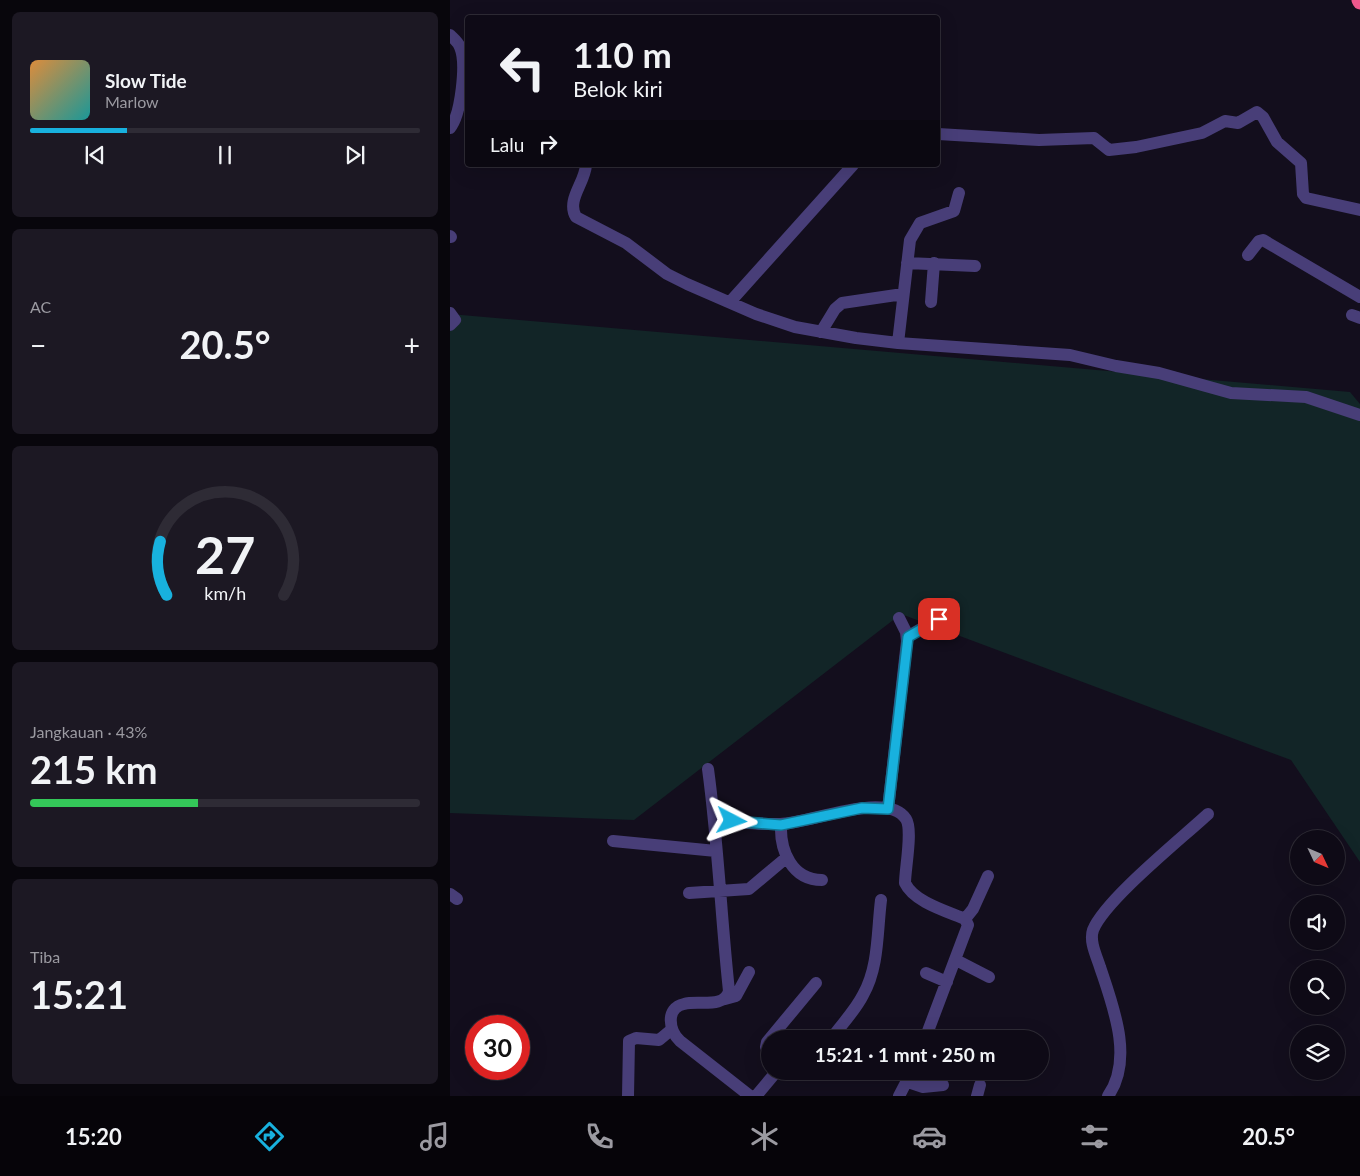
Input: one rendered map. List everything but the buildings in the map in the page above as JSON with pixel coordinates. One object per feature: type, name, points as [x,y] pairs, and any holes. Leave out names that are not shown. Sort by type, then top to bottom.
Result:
[{"type":"street","points":[[450,35],[460,46],[463,64],[458,123]]},
{"type":"street","points":[[940,134],[1039,140],[1094,138],[1109,150],[1128,149],[1202,133],[1225,120],[1238,122],[1257,112],[1263,117],[1277,142],[1301,163],[1303,194],[1306,198],[1360,210]]},
{"type":"street","points":[[586,167],[584,179],[573,200],[572,207],[576,217],[626,243],[676,278],[781,323],[822,332],[898,343],[1009,349],[1070,355],[1159,373],[1231,392],[1306,397],[1360,415]]},
{"type":"street","points":[[730,302],[851,167]]},
{"type":"street","points":[[898,343],[910,240],[914,229],[926,220],[954,211],[959,193]]},
{"type":"street","points":[[1248,255],[1259,241],[1262,240],[1360,297]]},
{"type":"street","points":[[907,263],[975,266]]},
{"type":"street","points":[[931,302],[934,263]]},
{"type":"street","points":[[822,332],[835,309],[842,303],[903,294]]},
{"type":"street","points":[[450,313],[455,320],[450,325]]},
{"type":"street","points":[[908,637],[954,610]]},
{"type":"street","points":[[888,809],[908,637],[899,618]]},
{"type":"street","points":[[708,769],[715,820],[719,891],[730,991],[725,999]]},
{"type":"street","points":[[715,820],[781,825],[862,808],[888,809],[899,812],[908,823],[905,875],[908,890],[916,896],[965,919],[968,925],[967,932],[928,1030]]},
{"type":"street","points":[[1115,1093],[1120,1053],[1115,1012],[1094,948],[1092,933],[1104,912],[1208,814]]},
{"type":"street","points":[[781,825],[786,858],[807,879],[822,880]]},
{"type":"street","points":[[613,841],[716,851]]},
{"type":"street","points":[[689,893],[749,889],[786,858]]},
{"type":"street","points":[[965,919],[988,876]]},
{"type":"street","points":[[837,1030],[862,997],[874,967],[881,900]]},
{"type":"street","points":[[956,960],[989,976]]},
{"type":"street","points":[[749,972],[736,996],[714,1002],[683,1004],[670,1018],[671,1030],[680,1041],[750,1096]]},
{"type":"street","points":[[926,973],[947,982]]},
{"type":"street","points":[[777,1030],[816,982]]},
{"type":"street","points":[[628,1096],[629,1042],[636,1038],[658,1040],[671,1030]]},
{"type":"street","points":[[763,1094],[772,1080]]},
{"type":"street","points":[[899,1096],[908,1080]]},
{"type":"street","points":[[914,1080],[923,1087],[943,1085]]},
{"type":"green space","points":[[450,314],[1350,392],[1360,404],[1360,862],[1345,840],[1345,830],[1338,830],[1291,760],[901,614],[634,820],[450,813]]},
{"type":"route","points":[[732,821],[781,825],[862,808],[888,809],[908,637],[939,619]]}]
